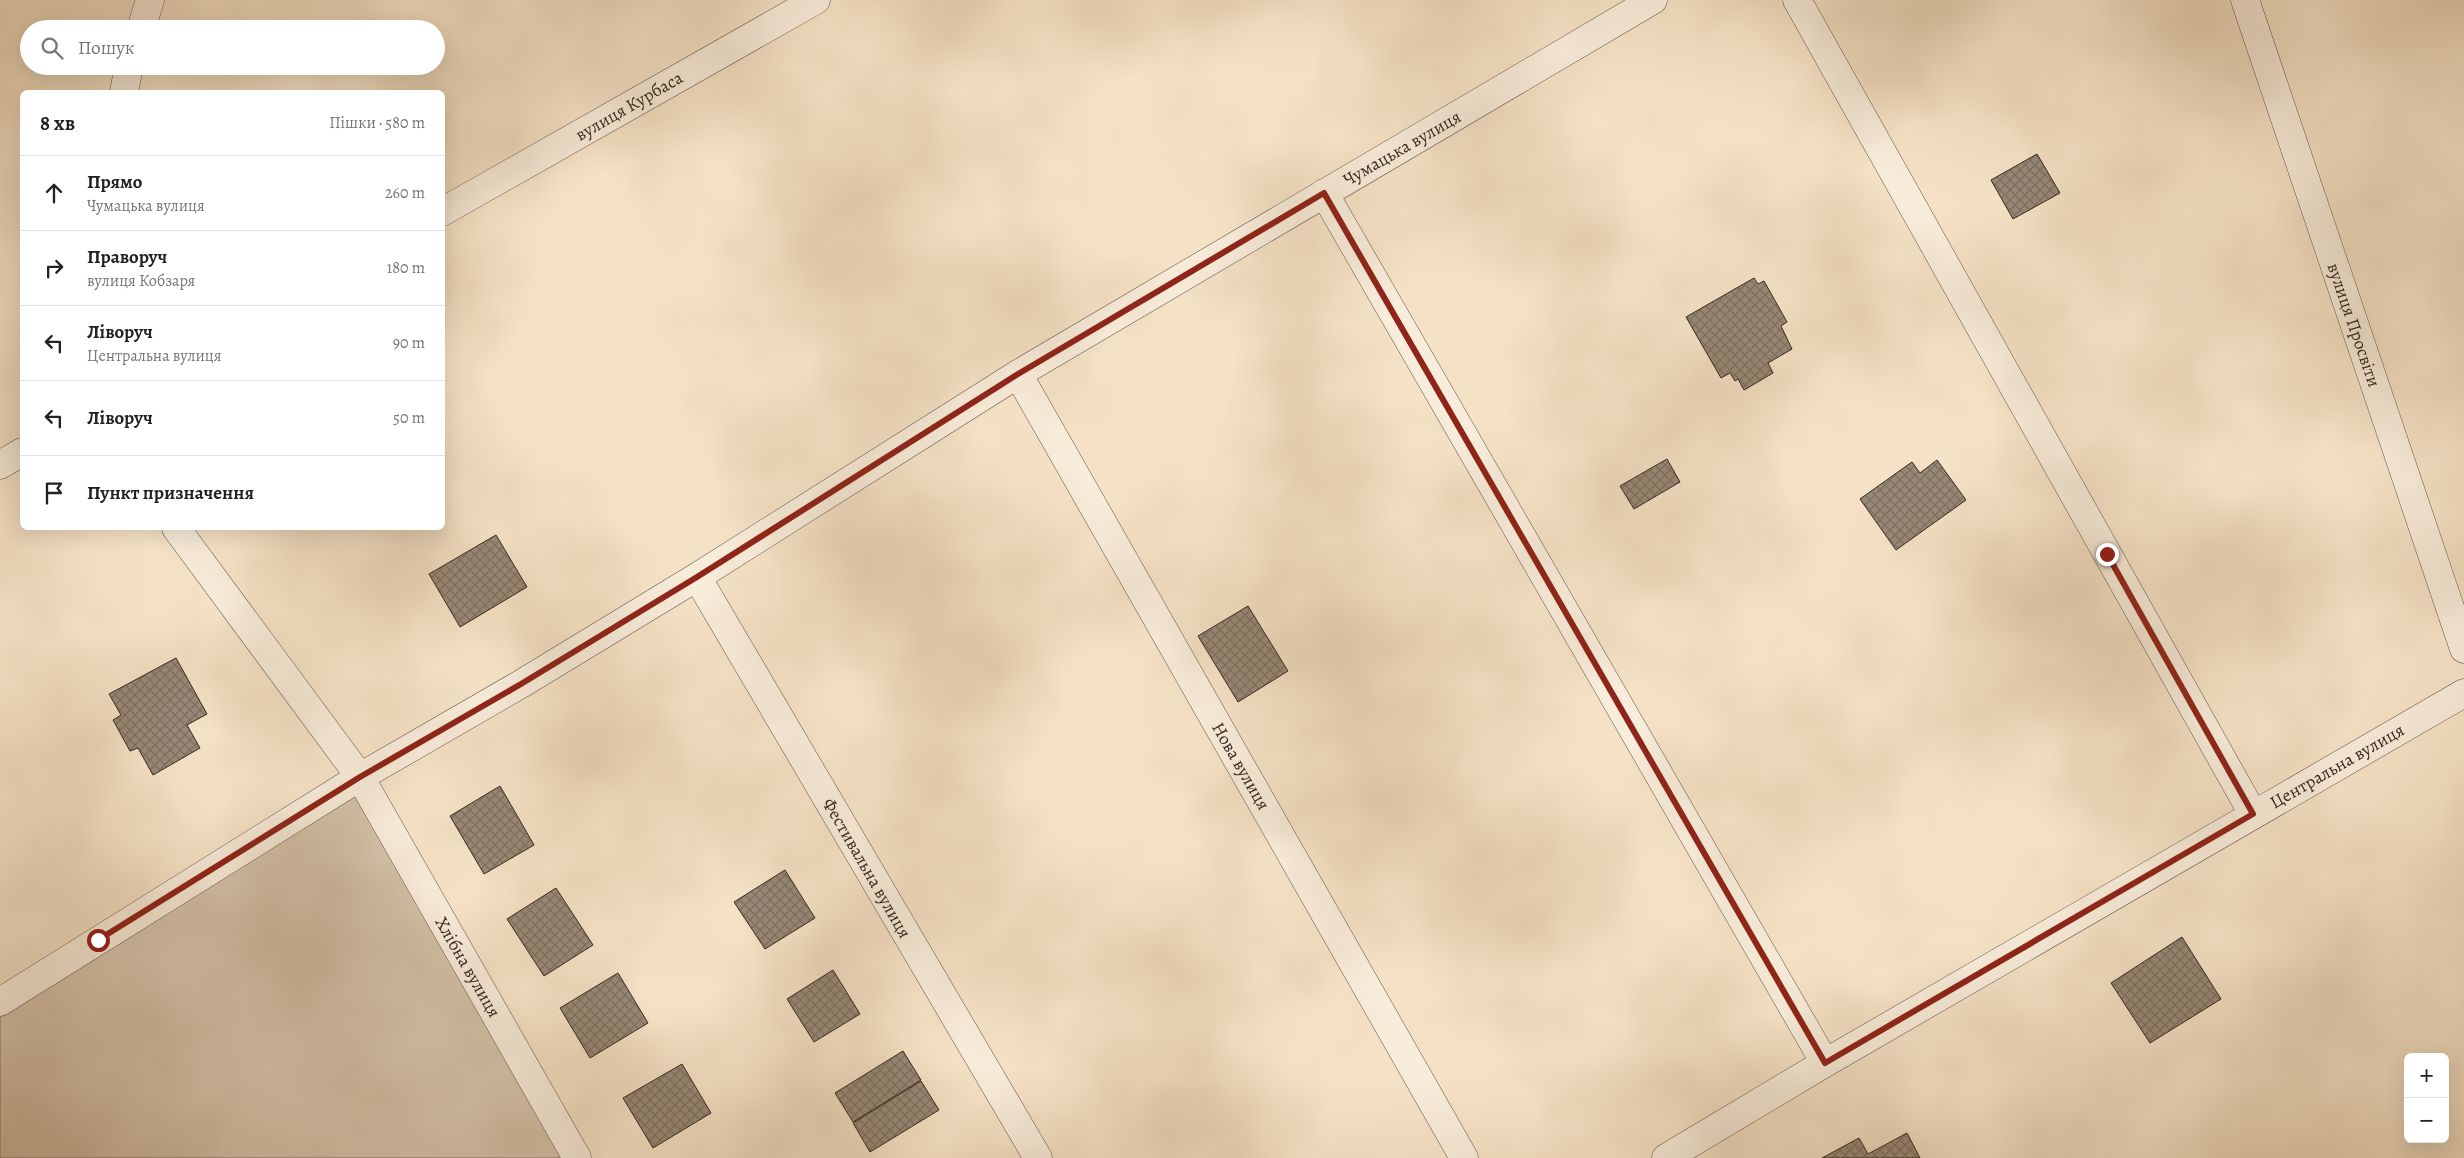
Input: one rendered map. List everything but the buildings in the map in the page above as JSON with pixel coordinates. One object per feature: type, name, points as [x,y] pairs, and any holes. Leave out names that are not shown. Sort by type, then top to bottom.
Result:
[{"type":"street","points":[[144,20],[150,0]]},
{"type":"street","name":"вулиця Курбаса","points":[[445,210],[816,0]]},
{"type":"street","name":"Чумацька вулиця","points":[[0,1002],[360,777],[521,684],[697,577],[1018,374],[1653,0]]},
{"type":"street","points":[[1797,0],[2253,814]]},
{"type":"street","name":"вулиця Просвіти","points":[[2245,0],[2464,649]]},
{"type":"street","points":[[124,90],[127,75]]},
{"type":"street","points":[[1324,193],[1825,1063]]},
{"type":"street","name":"Нова вулиця","points":[[1018,374],[1464,1158]]},
{"type":"street","points":[[0,465],[20,453]]},
{"type":"street","name":"Хлібна вулиця","points":[[177,530],[360,777],[577,1158]]},
{"type":"street","name":"Фестивальна вулиця","points":[[697,577],[1038,1158]]},
{"type":"street","name":"Центральна вулиця","points":[[1666,1158],[1825,1063],[2464,693]]},
{"type":"shaded area","points":[[360,777],[577,1158],[0,1158],[0,1002]]},
{"type":"route","points":[[98,940],[360,777],[521,684],[697,577],[1018,374],[1324,193],[1825,1063],[2253,814],[2107,554]]}]
